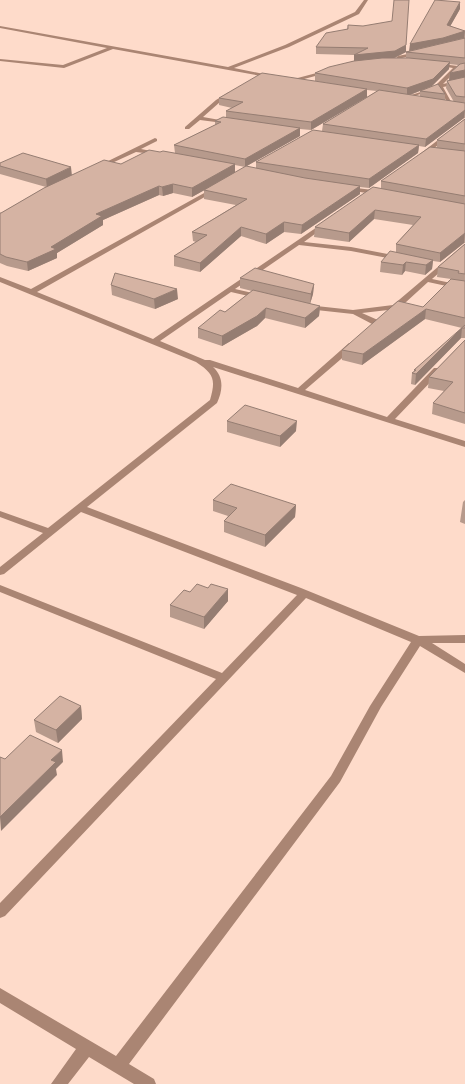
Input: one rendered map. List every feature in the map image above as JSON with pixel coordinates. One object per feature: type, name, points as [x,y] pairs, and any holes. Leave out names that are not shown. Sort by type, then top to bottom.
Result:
[{"type":"street","points":[[227,69],[287,46],[358,12],[366,0]]},
{"type":"street","points":[[0,27],[276,77]]},
{"type":"street","points":[[0,60],[64,67],[113,48]]},
{"type":"street","points":[[394,63],[405,55],[427,51]]},
{"type":"street","points":[[387,63],[402,63]]},
{"type":"street","points":[[432,64],[465,68]]},
{"type":"street","points":[[404,99],[430,92],[440,86],[457,67]]},
{"type":"street","points":[[293,80],[336,69]]},
{"type":"street","points":[[251,80],[260,74]]},
{"type":"street","points":[[284,79],[311,84]]},
{"type":"street","points":[[440,86],[465,81]]},
{"type":"street","points":[[440,86],[452,106]]},
{"type":"street","points":[[187,128],[218,100],[235,90]]},
{"type":"street","points":[[395,98],[423,102]]},
{"type":"street","points":[[442,104],[458,107]]},
{"type":"street","points":[[199,118],[236,124]]},
{"type":"street","points":[[415,161],[465,121]]},
{"type":"street","points":[[93,170],[155,140]]},
{"type":"street","points":[[136,150],[163,155]]},
{"type":"street","points":[[418,150],[437,152]]},
{"type":"street","points":[[31,292],[220,186]]},
{"type":"street","points":[[362,199],[379,186]]},
{"type":"street","points":[[343,188],[391,195]]},
{"type":"street","points":[[155,341],[330,221]]},
{"type":"street","points":[[298,243],[351,249],[406,260]]},
{"type":"street","points":[[369,330],[465,246]]},
{"type":"street","points":[[433,265],[442,266]]},
{"type":"street","points":[[0,279],[199,360],[465,444]]},
{"type":"street","points":[[427,280],[465,288]]},
{"type":"street","points":[[230,290],[266,298]]},
{"type":"street","points":[[294,305],[353,312],[396,307]]},
{"type":"street","points":[[353,312],[376,323]]},
{"type":"street","points":[[298,392],[355,342]]},
{"type":"street","points":[[0,572],[214,401],[220,383],[216,373],[199,360]]},
{"type":"street","points":[[389,420],[445,362]]},
{"type":"street","points":[[80,508],[418,640],[446,654],[465,668]]},
{"type":"street","points":[[0,514],[49,532]]},
{"type":"street","points":[[0,588],[224,678]]},
{"type":"street","points":[[0,912],[304,594]]},
{"type":"street","points":[[418,640],[465,639]]},
{"type":"street","points":[[118,1066],[336,779],[376,706],[418,640]]},
{"type":"street","points":[[0,995],[148,1084]]},
{"type":"street","points":[[59,1084],[87,1048]]},
{"type":"building","points":[[394,0],[409,0],[406,45],[395,51],[354,55],[368,48],[316,47],[326,33],[348,29],[348,25],[363,26],[392,21]]},
{"type":"building","points":[[435,0],[460,2],[447,25],[465,31],[443,38],[410,44]]},
{"type":"building","points":[[465,38],[465,58],[406,52]]},
{"type":"building","points":[[409,58],[450,62],[433,79],[407,88],[315,73],[329,67],[354,61]]},
{"type":"building","points":[[465,63],[465,70],[450,73],[460,64]]},
{"type":"building","points":[[262,73],[367,89],[311,122],[226,111],[243,102],[219,98]]},
{"type":"building","points":[[465,77],[465,97],[456,96],[447,81]]},
{"type":"building","points":[[438,84],[445,94],[420,91]]},
{"type":"building","points":[[379,90],[465,103],[465,110],[426,139],[323,124]]},
{"type":"building","points":[[223,117],[300,128],[245,159],[174,145],[221,122],[215,121]]},
{"type":"building","points":[[465,119],[465,144],[437,140]]},
{"type":"building","points":[[313,130],[419,145],[369,179],[256,162]]},
{"type":"building","points":[[430,147],[465,151],[465,196],[381,181]]},
{"type":"building","points":[[149,150],[235,164],[192,188],[173,184],[159,186],[96,214],[102,216],[51,247],[56,249],[27,262],[0,254],[0,213],[44,188],[104,160],[121,164]]},
{"type":"building","points":[[23,153],[71,167],[46,179],[0,166],[0,163]]},
{"type":"building","points":[[246,166],[305,178],[360,186],[302,225],[284,222],[266,234],[241,227],[200,263],[174,256],[207,235],[192,232],[247,199],[204,190]]},
{"type":"building","points":[[373,187],[465,204],[465,233],[440,253],[396,244],[421,217],[375,210],[349,233],[315,227]]},
{"type":"building","points":[[465,244],[465,274],[438,267]]},
{"type":"building","points":[[390,251],[433,260],[426,265],[406,262],[403,265],[381,262]]},
{"type":"building","points":[[255,268],[314,284],[311,294],[240,278]]},
{"type":"building","points":[[115,273],[177,289],[154,299],[111,285]]},
{"type":"building","points":[[451,279],[465,281],[465,318],[426,309],[363,354],[342,350],[398,301],[423,307]]},
{"type":"building","points":[[253,290],[320,306],[305,318],[266,308],[257,316],[222,336],[198,328],[220,310],[225,312]]},
{"type":"building","points":[[465,325],[465,328],[462,328],[416,374],[412,373],[416,370],[414,370]]},
{"type":"building","points":[[465,340],[465,413],[433,403],[453,382],[429,377]]},
{"type":"building","points":[[245,405],[297,421],[280,436],[227,421]]},
{"type":"building","points":[[231,484],[296,505],[265,535],[224,521],[237,508],[213,500]]},
{"type":"building","points":[[197,584],[208,588],[211,584],[228,589],[204,617],[170,605],[184,590],[190,592]]},
{"type":"building","points":[[60,696],[81,706],[56,730],[34,720]]},
{"type":"building","points":[[30,735],[62,750],[51,760],[56,762],[0,817],[0,757],[5,759]]}]
